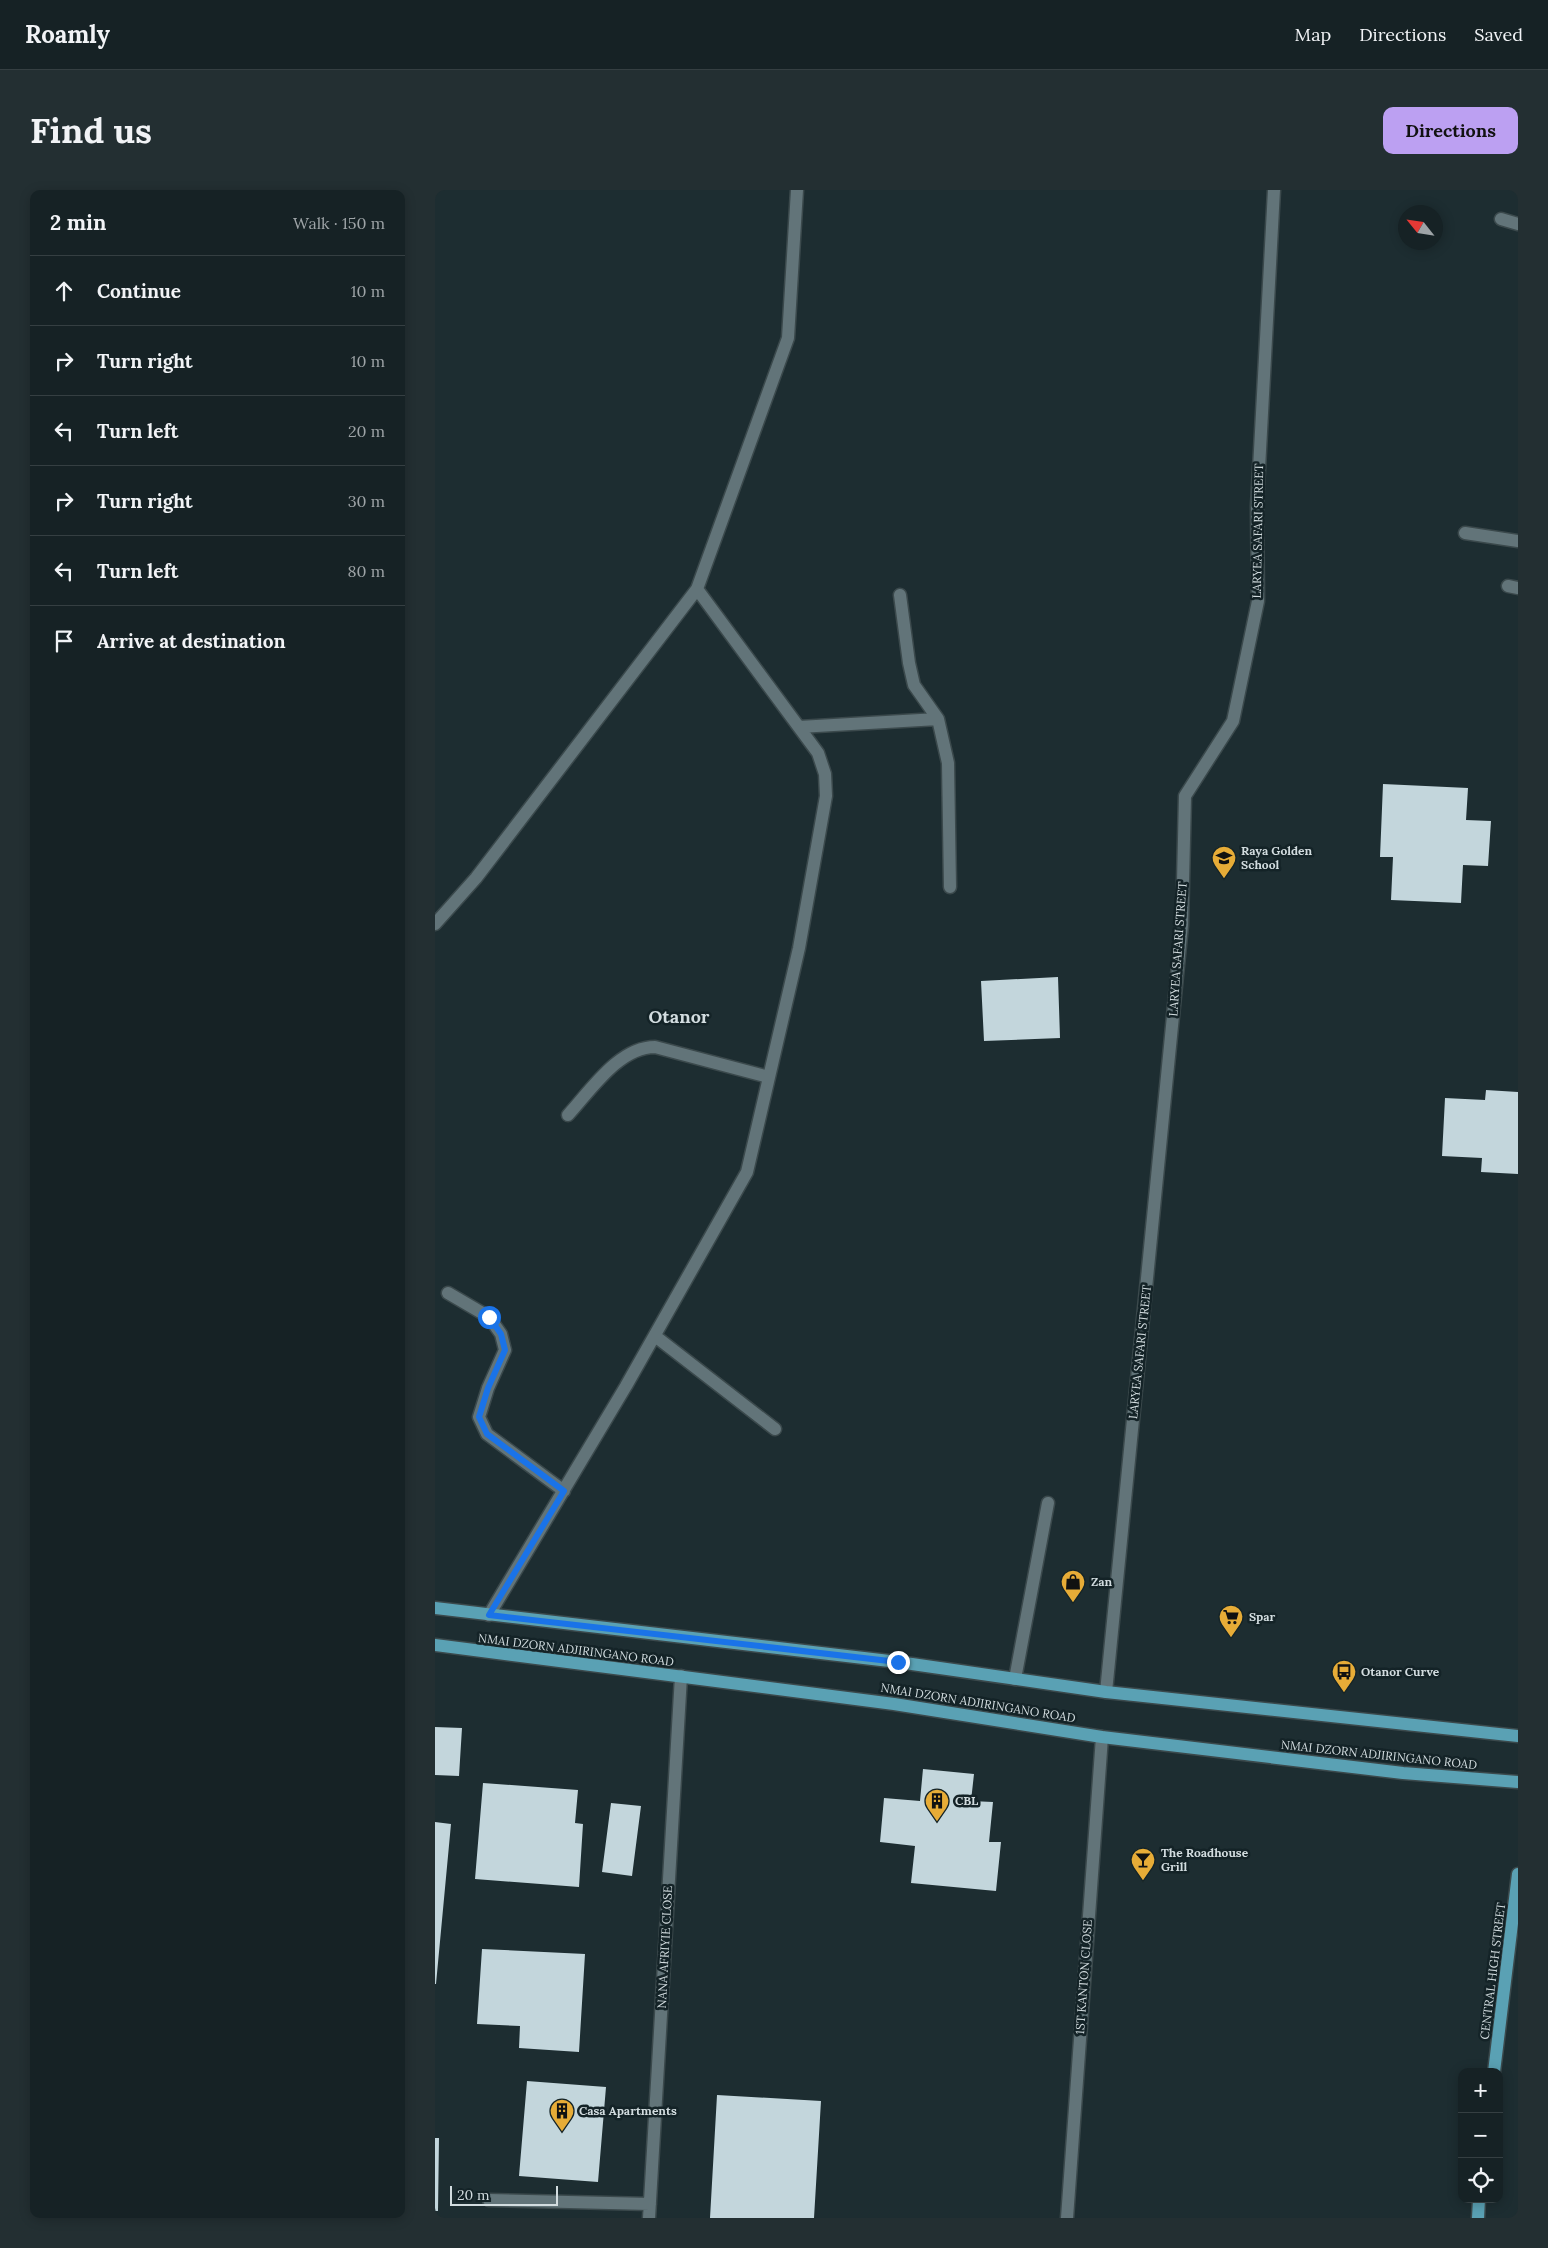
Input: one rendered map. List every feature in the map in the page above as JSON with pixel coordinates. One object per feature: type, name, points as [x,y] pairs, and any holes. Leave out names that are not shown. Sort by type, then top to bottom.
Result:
[{"type":"main road","name":"NMAI DZORN ADJIRINGANO ROAD","points":[[435,1608],[898,1662],[1106,1692],[1518,1736]]},
{"type":"main road","name":"NMAI DZORN ADJIRINGANO ROAD","points":[[435,1645],[894,1704],[1102,1736],[1403,1774],[1518,1782]]},
{"type":"main road","name":"CENTRAL HIGH STREET","points":[[1494,2068],[1518,1874]]},
{"type":"main road","points":[[1478,2218],[1479,2203]]},
{"type":"street","points":[[435,924],[476,878],[697,589],[788,338],[797,190]]},
{"type":"street","name":"LARYEA SAFARI STREET","points":[[1106,1692],[1182,925],[1185,796],[1233,721],[1258,602],[1257,506],[1274,190]]},
{"type":"street","points":[[1501,219],[1518,224]]},
{"type":"street","points":[[1465,533],[1518,541]]},
{"type":"street","points":[[489,1615],[655,1336],[747,1172],[799,948],[826,796],[825,774],[818,753],[697,589]]},
{"type":"street","points":[[900,595],[909,663],[915,685],[937,719],[948,763],[950,887]]},
{"type":"street","points":[[799,727],[937,719]]},
{"type":"street","points":[[568,1114],[620,1060],[637,1049],[646,1047],[655,1047],[769,1077]]},
{"type":"street","points":[[448,1293],[489,1317],[501,1334],[505,1350],[488,1388],[479,1417],[487,1434],[564,1491]]},
{"type":"street","points":[[655,1336],[775,1429]]},
{"type":"street","points":[[1015,1679],[1048,1503]]},
{"type":"street","name":"NANA AFRIYIE CLOSE","points":[[649,2218],[681,1676]]},
{"type":"street","name":"1ST KANTON CLOSE","points":[[1067,2218],[1102,1736]]},
{"type":"street","points":[[489,2200],[650,2204]]},
{"type":"building","points":[[1383,784],[1468,788],[1466,820],[1491,821],[1488,866],[1463,865],[1461,903],[1391,900],[1393,857],[1380,857]]},
{"type":"building","points":[[1058,977],[1060,1038],[984,1041],[981,981]]},
{"type":"building","points":[[1486,1090],[1518,1092],[1518,1174],[1481,1172],[1482,1158],[1442,1156],[1445,1098],[1485,1100]]},
{"type":"building","points":[[435,1727],[462,1728],[459,1776],[435,1775]]},
{"type":"building","name":"CBL","points":[[923,1769],[974,1774],[971,1801],[993,1802],[989,1842],[1001,1842],[996,1891],[911,1883],[915,1846],[880,1842],[884,1798],[920,1801]]},
{"type":"building","points":[[483,1783],[578,1790],[575,1823],[583,1824],[579,1887],[475,1879]]},
{"type":"building","points":[[611,1803],[641,1806],[632,1876],[602,1872]]},
{"type":"building","points":[[435,1822],[451,1824],[436,1984],[435,1984]]},
{"type":"building","points":[[482,1949],[585,1954],[579,2052],[519,2048],[520,2026],[477,2024]]},
{"type":"building","name":"Casa Apartments","points":[[527,2081],[606,2087],[598,2182],[519,2176]]},
{"type":"building","points":[[717,2095],[821,2101],[814,2218],[710,2218]]},
{"type":"building","points":[[435,2138],[439,2138],[438,2211],[435,2211]]},
{"type":"place","name":"Raya Golden School","points":[[1224,879]]},
{"type":"place","name":"Zan","points":[[1073,1603]]},
{"type":"place","name":"Spar","points":[[1231,1638]]},
{"type":"place","name":"Otanor Curve","points":[[1344,1693]]},
{"type":"place","name":"CBL","points":[[937,1822]]},
{"type":"place","name":"The Roadhouse Grill","points":[[1143,1881]]},
{"type":"place","name":"Casa Apartments","points":[[562,2132]]},
{"type":"district","name":"Otanor","points":[[679,1017]]},
{"type":"route","points":[[489,1317],[501,1334],[505,1350],[488,1388],[479,1417],[487,1434],[564,1491],[489,1615],[898,1662]]}]
